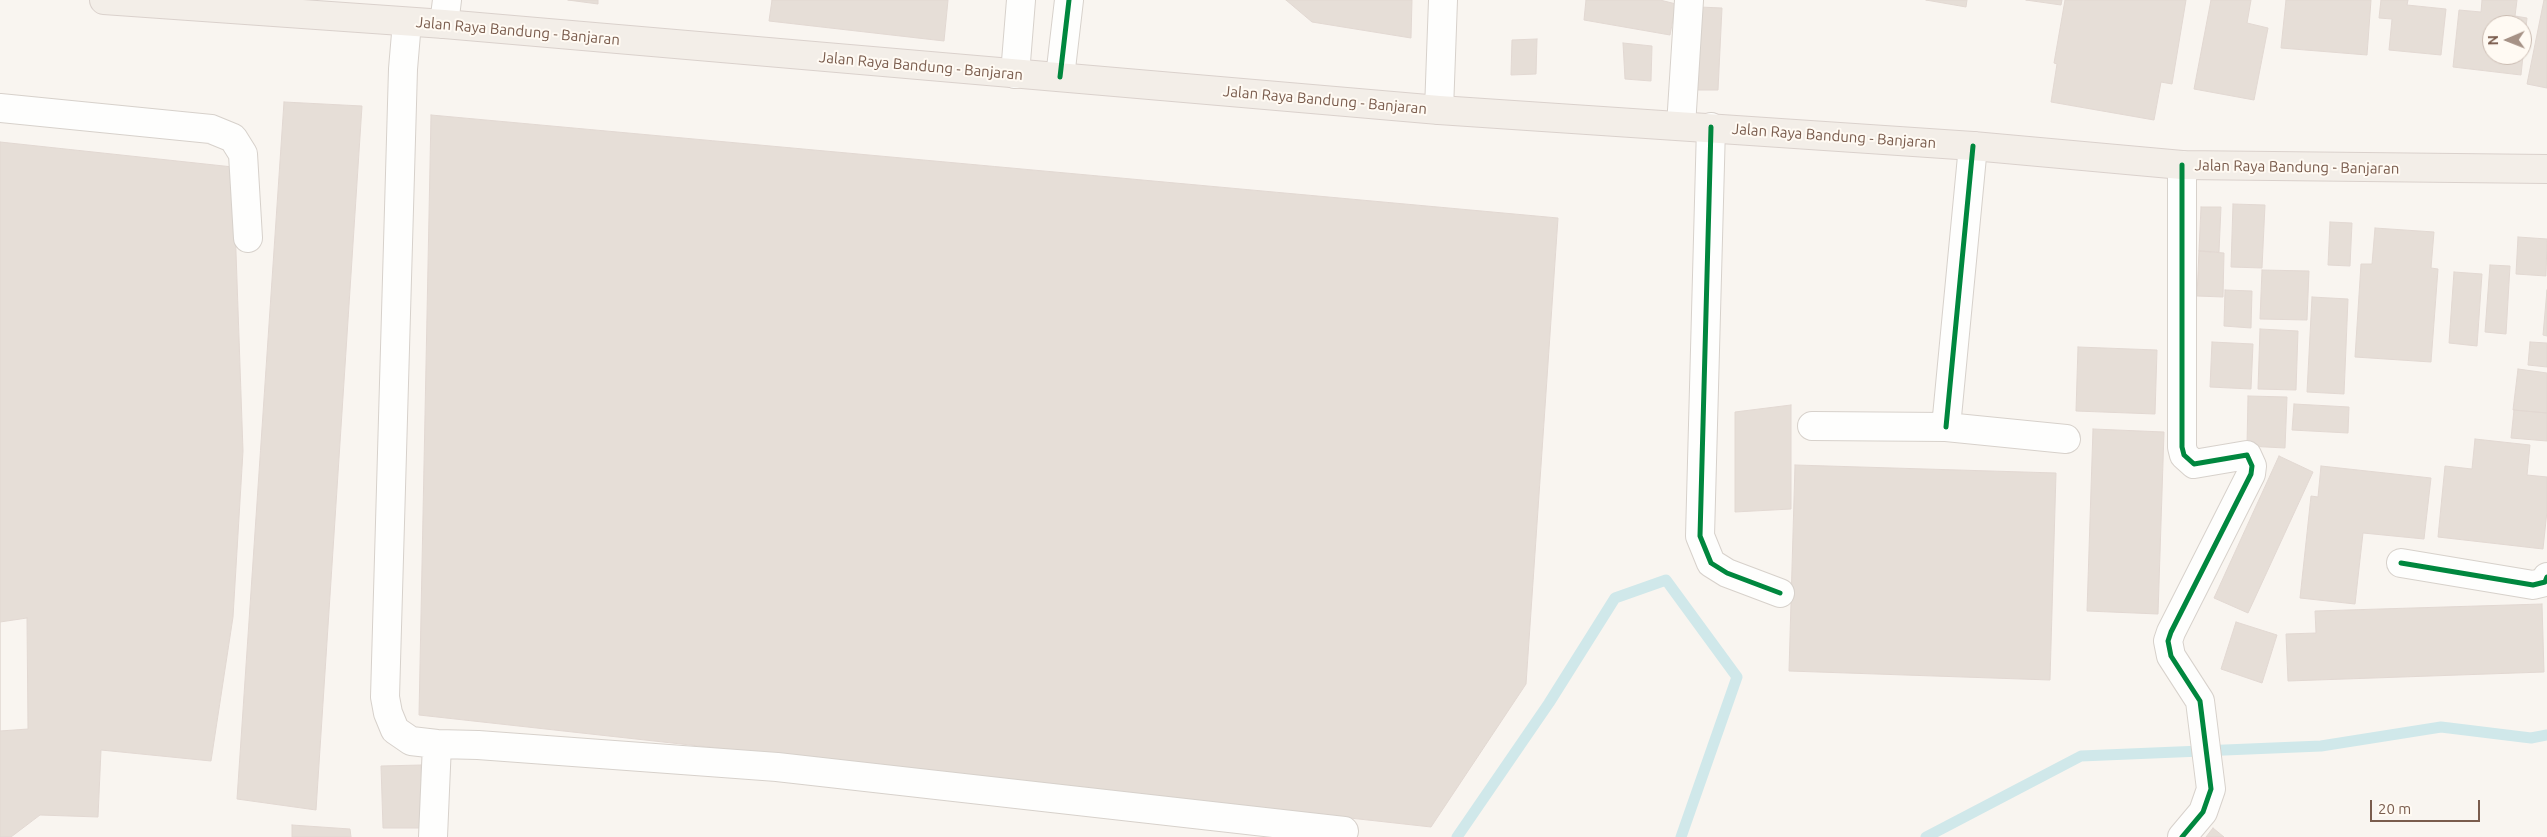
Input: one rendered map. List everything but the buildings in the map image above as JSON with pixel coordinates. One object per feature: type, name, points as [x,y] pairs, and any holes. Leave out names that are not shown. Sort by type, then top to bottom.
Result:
[{"type":"main road","name":"Jalan Raya Bandung - Banjaran","points":[[104,0],[407,22],[446,12],[1015,74],[1439,110],[1973,146],[2182,165],[2547,169]]},
{"type":"street","points":[[1015,74],[1021,0]]},
{"type":"street","points":[[1060,77],[1069,0]]},
{"type":"street","points":[[1439,110],[1443,0]]},
{"type":"street","points":[[1681,126],[1689,0]]},
{"type":"street","points":[[407,22],[403,69],[385,697],[388,714],[395,730],[411,741],[437,744],[478,744],[777,766],[1344,831]]},
{"type":"street","points":[[0,108],[211,129],[233,138],[243,154],[248,238]]},
{"type":"street","points":[[1711,128],[1700,536],[1711,563],[1726,573],[1780,593]]},
{"type":"street","points":[[1946,428],[1973,146]]},
{"type":"street","points":[[2182,165],[2182,447],[2184,455],[2194,464],[2247,456],[2252,466],[2251,474],[2168,641],[2171,656],[2197,694],[2203,714],[2212,789],[2203,812],[2182,837]]},
{"type":"street","points":[[1812,426],[1946,428],[2066,439]]},
{"type":"street","points":[[2401,563],[2534,585],[2545,582],[2547,577]]},
{"type":"street","points":[[433,837],[437,744]]},
{"type":"waterway","points":[[1457,837],[1549,703],[1615,598],[1666,580],[1737,677],[1681,837]]},
{"type":"waterway","points":[[1926,837],[2081,756],[2321,746],[2441,727],[2531,738],[2547,735]]},
{"type":"cycle path","points":[[1060,77],[1069,0]]},
{"type":"cycle path","points":[[1711,127],[1700,536],[1711,563],[1727,573],[1780,593]]},
{"type":"cycle path","points":[[1946,427],[1973,146]]},
{"type":"cycle path","points":[[2182,165],[2182,447],[2184,455],[2194,464],[2247,455],[2252,466],[2251,474],[2168,641],[2171,656],[2200,701],[2211,789],[2203,812],[2182,837]]},
{"type":"cycle path","points":[[2401,563],[2533,585],[2545,582],[2547,577]]}]
